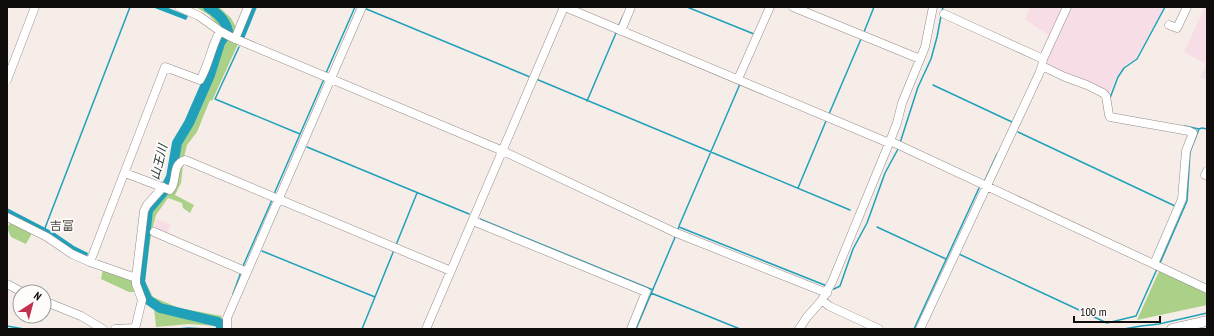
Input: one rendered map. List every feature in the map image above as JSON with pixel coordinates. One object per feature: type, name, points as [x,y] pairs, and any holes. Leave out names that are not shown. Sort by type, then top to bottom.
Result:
[{"type":"main road","points":[[1172,329],[1207,321]]},
{"type":"street","points":[[7,80],[35,7]]},
{"type":"street","points":[[179,7],[199,16],[233,38],[503,151],[676,233],[827,293]]},
{"type":"street","points":[[233,38],[248,7]]},
{"type":"street","points":[[426,329],[564,7],[895,143],[1207,289]]},
{"type":"street","points":[[621,31],[632,7]]},
{"type":"street","points":[[738,79],[770,7]]},
{"type":"street","points":[[794,7],[920,59]]},
{"type":"street","points":[[799,329],[827,293],[895,143],[897,123],[902,103],[925,47],[933,7]]},
{"type":"street","points":[[920,329],[1067,7]]},
{"type":"street","points":[[1169,25],[1177,28],[1187,7]]},
{"type":"street","points":[[227,329],[227,318],[361,8]]},
{"type":"street","points":[[944,14],[1043,62],[1065,77],[1103,93],[1106,96],[1108,115],[1110,117],[1189,131],[1192,133],[1186,151],[1182,199],[1154,264]]},
{"type":"street","points":[[90,262],[166,67],[200,80],[215,40],[220,31]]},
{"type":"street","points":[[115,329],[135,329],[142,300],[136,284],[136,278],[144,211],[147,205],[166,189],[172,187],[176,166],[185,160],[451,271]]},
{"type":"street","points":[[1207,171],[1205,175],[1207,176]]},
{"type":"street","points":[[125,173],[166,189]]},
{"type":"street","points":[[7,217],[46,237],[72,254],[136,278]]},
{"type":"street","points":[[472,221],[646,292],[631,329]]},
{"type":"street","points":[[154,232],[247,272]]},
{"type":"street","points":[[822,300],[829,306],[879,329]]},
{"type":"street","points":[[52,304],[81,316],[103,329]]},
{"type":"shaded area","points":[[1030,7],[1063,7],[1049,36],[1025,19]]},
{"type":"shaded area","points":[[1070,7],[1164,7],[1135,59],[1123,67],[1109,94],[1045,64],[1044,60]]},
{"type":"shaded area","points":[[1204,8],[1207,9],[1207,80],[1200,77],[1206,64],[1184,52]]},
{"type":"shaded area","points":[[157,219],[171,225],[166,236],[152,230]]},
{"type":"green space","points":[[196,7],[201,7],[215,13],[221,20],[225,30],[216,25],[209,15]]},
{"type":"green space","points":[[214,7],[219,7],[231,18],[236,27],[234,34],[231,32],[228,21]]},
{"type":"green space","points":[[227,38],[238,44],[212,101],[210,100],[197,132],[187,145],[181,183],[175,195],[194,205],[190,213],[183,208],[182,203],[168,198],[156,215],[151,235],[145,281],[153,297],[179,308],[222,316],[220,320],[168,308],[150,299],[142,282],[150,211],[171,186],[179,142],[191,124],[213,75],[222,45]]},
{"type":"green space","points":[[10,223],[32,233],[26,244],[11,237],[7,228]]},
{"type":"green space","points":[[103,269],[133,280],[136,292],[129,292],[101,279]]},
{"type":"green space","points":[[1160,269],[1207,292],[1207,305],[1137,320]]},
{"type":"green space","points":[[154,308],[177,316],[215,323],[217,326],[189,324],[156,327]]},
{"type":"water","points":[[152,7],[166,7],[188,16],[186,20]]},
{"type":"water","points":[[252,7],[257,7],[244,39],[240,37]]},
{"type":"water","points":[[7,208],[55,233],[74,246],[88,253],[87,257],[72,250],[53,236],[7,213]]},
{"type":"waterway","points":[[45,228],[130,7]]},
{"type":"waterway","name":"山王川","points":[[208,7],[223,20],[228,31],[220,43],[210,75],[189,123],[177,143],[171,177],[164,191],[148,210],[140,282],[147,299],[160,308],[218,322],[221,325],[221,329]]},
{"type":"waterway","points":[[326,73],[355,7]]},
{"type":"waterway","points":[[687,7],[754,34]]},
{"type":"waterway","points":[[864,32],[874,7]]},
{"type":"waterway","points":[[942,12],[943,7]]},
{"type":"waterway","points":[[1110,98],[1118,77],[1124,68],[1137,59],[1165,7]]},
{"type":"waterway","points":[[364,8],[530,77]]},
{"type":"waterway","points":[[619,25],[623,16]]},
{"type":"waterway","points":[[900,143],[918,87],[931,59],[941,16]]},
{"type":"waterway","points":[[587,101],[616,33]]},
{"type":"waterway","points":[[829,114],[861,39]]},
{"type":"waterway","points":[[239,47],[215,99],[300,134]]},
{"type":"waterway","points":[[274,194],[324,79]]},
{"type":"waterway","points":[[536,79],[850,210]]},
{"type":"waterway","points":[[679,226],[740,84]]},
{"type":"waterway","points":[[933,85],[1012,122]]},
{"type":"waterway","points":[[798,188],[826,121]]},
{"type":"waterway","points":[[1160,263],[1187,201],[1190,152],[1199,129],[1185,126]]},
{"type":"waterway","points":[[1199,129],[1207,129]]},
{"type":"waterway","points":[[1018,132],[1175,206]]},
{"type":"waterway","points":[[307,147],[469,214]]},
{"type":"waterway","points":[[832,288],[834,289],[840,286],[853,249],[867,223],[885,173],[898,149]]},
{"type":"waterway","points":[[985,180],[997,154]]},
{"type":"waterway","points":[[914,329],[979,188]]},
{"type":"waterway","points":[[396,245],[417,193]]},
{"type":"waterway","points":[[243,266],[272,200]]},
{"type":"waterway","points":[[480,219],[653,290]]},
{"type":"waterway","points":[[678,229],[679,227],[827,286]]},
{"type":"waterway","points":[[877,227],[946,259]]},
{"type":"waterway","points":[[636,329],[676,235]]},
{"type":"waterway","points":[[362,329],[394,250]]},
{"type":"waterway","points":[[262,251],[375,297]]},
{"type":"waterway","points":[[959,254],[1107,323],[1136,316],[1157,269]]},
{"type":"waterway","points":[[233,294],[241,272]]},
{"type":"waterway","points":[[651,293],[740,329]]},
{"type":"waterway","points":[[1124,329],[1159,324],[1207,313]]},
{"type":"waterway","name":"山王川","points":[[221,325],[223,320]]},
{"type":"waterway","points":[[7,326],[24,329]]},
{"type":"waterway","points":[[177,329],[208,329]]},
{"type":"district","name":"吉富","points":[[62,226]]}]
